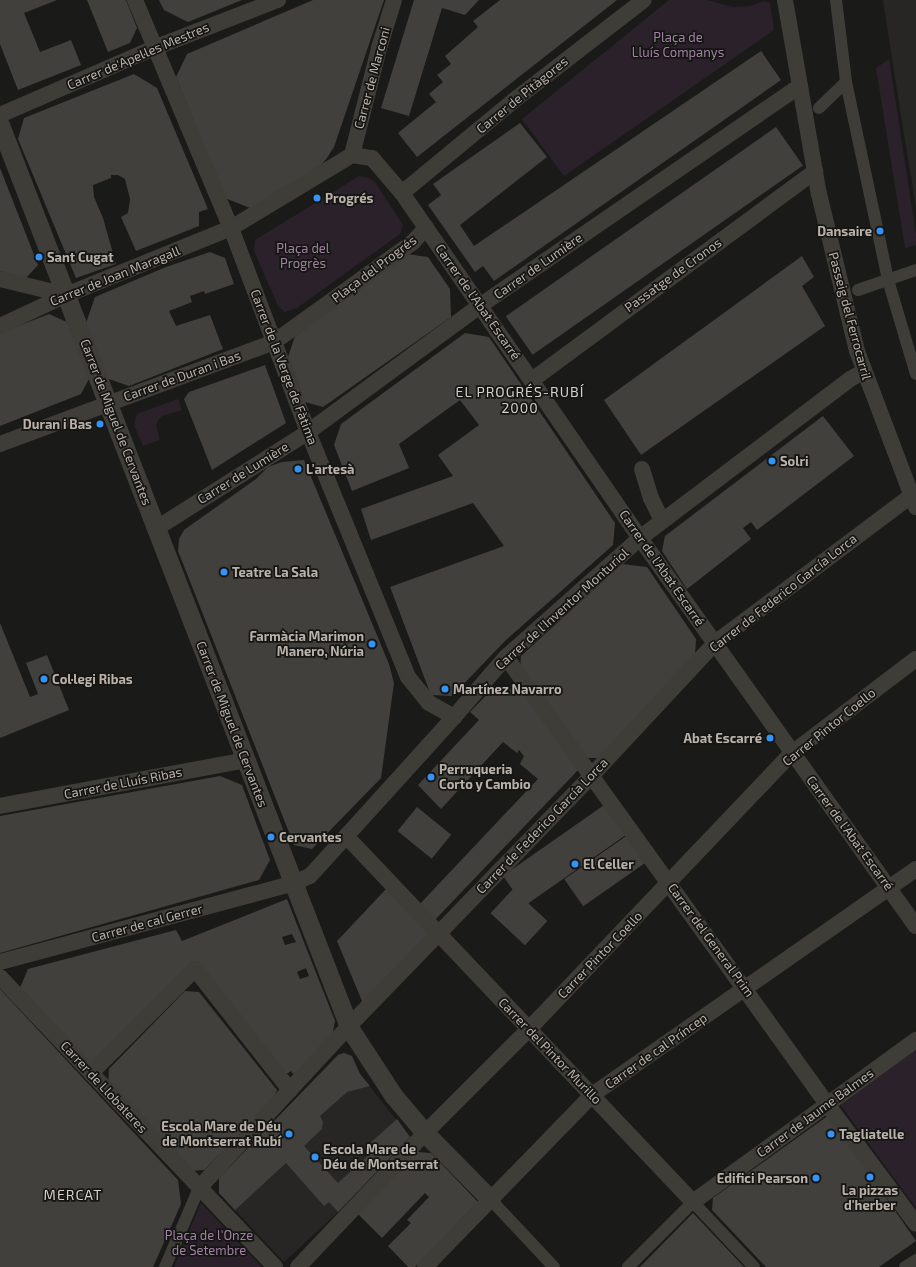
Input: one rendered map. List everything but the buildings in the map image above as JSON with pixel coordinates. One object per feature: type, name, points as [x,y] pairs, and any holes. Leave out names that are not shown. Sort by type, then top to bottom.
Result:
[{"type":"street","name":"Carrer de la Verge de Fàtima","points":[[135,0],[231,228],[308,432],[408,677],[429,703],[454,716]]},
{"type":"street","name":"Carrer de'Apel·les Mestres","points":[[0,115],[154,48],[278,0]]},
{"type":"street","name":"Carrer de Marconi","points":[[352,155],[379,48],[394,0]]},
{"type":"street","name":"Carrer de Pitàgores","points":[[402,193],[517,98],[644,0]]},
{"type":"street","name":"Passeig del Ferrocarril","points":[[785,0],[815,171],[863,372],[914,501]]},
{"type":"street","points":[[836,0],[846,82],[888,280],[916,374]]},
{"type":"street","points":[[819,108],[846,82]]},
{"type":"street","name":"Carrer de Lumière","points":[[157,528],[308,432],[481,305],[800,86]]},
{"type":"street","name":"Carrer de Miguel de Cervantes","points":[[0,125],[349,1026],[394,1095],[425,1133],[554,1267]]},
{"type":"street","name":"Plaça del Progrés","points":[[274,342],[412,243],[426,228],[402,193],[372,158],[352,155]]},
{"type":"street","points":[[231,228],[352,155]]},
{"type":"street","name":"Passatge de Cronos","points":[[532,380],[815,171]]},
{"type":"street","name":"Carrer de Joan Maragall","points":[[0,326],[66,295],[231,228]]},
{"type":"street","name":"Carrer de l'Abat Escarré","points":[[426,228],[481,305],[640,538],[916,926]]},
{"type":"street","name":"Passeig del Ferrocarril","points":[[858,290],[916,270]]},
{"type":"street","points":[[0,279],[66,295]]},
{"type":"street","name":"Carrer de Duran i Bas","points":[[0,444],[274,342]]},
{"type":"street","name":"Carrer de l'Inventor Monturiol","points":[[294,883],[310,876],[506,657],[640,538],[850,379],[863,372]]},
{"type":"street","points":[[642,470],[651,498],[662,521]]},
{"type":"street","name":"Carrer de Federico García Lorca","points":[[199,1188],[349,1026],[592,775],[715,643],[914,501]]},
{"type":"street","name":"Carrer del General Prim","points":[[506,657],[592,775],[826,1104],[916,1224]]},
{"type":"street","name":"Carrer Pintor Coello","points":[[298,1267],[425,1133],[529,1029],[792,752],[916,659]]},
{"type":"street","name":"Carrer de Lluís Ribas","points":[[0,806],[246,760]]},
{"type":"street","name":"Carrer del Pintor Murillo","points":[[346,836],[754,1267]]},
{"type":"street","name":"Carrer de cal Príncep","points":[[425,1267],[592,1095],[745,989],[888,887],[916,869]]},
{"type":"street","name":"Carrer de cal Gerrer","points":[[0,962],[294,883]]},
{"type":"street","points":[[91,1073],[195,969],[290,1090]]},
{"type":"street","name":"Carrer de Llobateres","points":[[0,977],[275,1267]]},
{"type":"street","name":"Carrer de Jaume Balmes","points":[[628,1267],[693,1202],[916,1040]]},
{"type":"street","points":[[165,1267],[199,1188]]},
{"type":"street","points":[[905,1267],[916,1260]]},
{"type":"shaded area","points":[[883,0],[916,0],[916,208],[899,103]]},
{"type":"shaded area","name":"Escola Mare de Déu de Montserrat","points":[[343,1053],[352,1056],[360,1074],[410,1137],[338,1212],[284,1262],[219,1193],[219,1178],[338,1055]]},
{"type":"green space","name":"Plaça de Lluís Companys","points":[[669,0],[707,0],[733,7],[751,6],[763,1],[770,3],[774,30],[564,176],[522,119]]},
{"type":"green space","points":[[889,59],[916,234],[916,245],[905,248],[876,68]]},
{"type":"green space","name":"Plaça del Progrès","points":[[359,176],[369,178],[375,182],[403,225],[400,234],[297,308],[285,312],[278,306],[254,251],[255,240]]},
{"type":"green space","points":[[178,399],[182,410],[162,416],[158,420],[156,426],[160,440],[143,446],[134,425],[136,416],[139,413]]},
{"type":"green space","points":[[916,1049],[916,1208],[839,1103]]},
{"type":"green space","name":"Plaça de l'Onze de Setembre","points":[[201,1203],[262,1267],[174,1267]]},
{"type":"place","name":"Progrés","points":[[317,198]]},
{"type":"place","name":"Dansaire","points":[[880,231]]},
{"type":"place","name":"Sant Cugat","points":[[39,257]]},
{"type":"place","name":"Duran i Bas","points":[[100,424]]},
{"type":"place","name":"Solri","points":[[772,461]]},
{"type":"place","name":"L'artesà","points":[[298,469]]},
{"type":"place","name":"Teatre La Sala","points":[[224,572]]},
{"type":"place","name":"Farmàcia Marimon Manero, Núria","points":[[372,644]]},
{"type":"place","name":"Col·legi Ribas","points":[[44,679]]},
{"type":"place","name":"Martínez Navarro","points":[[445,689]]},
{"type":"place","name":"Abat Escarré","points":[[770,738]]},
{"type":"place","name":"Perruqueria Corto y Cambio","points":[[431,777]]},
{"type":"place","name":"Cervantes","points":[[271,837]]},
{"type":"place","name":"El Celler","points":[[575,864]]},
{"type":"place","name":"Escola Mare de Déu de Montserrat Rubí","points":[[289,1134]]},
{"type":"place","name":"Tagliatelle","points":[[831,1134]]},
{"type":"place","name":"Escola Mare de Déu de Montserrat","points":[[315,1157]]},
{"type":"place","name":"La pizzas d'herber","points":[[870,1177]]},
{"type":"place","name":"Edifici Pearson","points":[[816,1178]]},
{"type":"district","name":"EL PROGRÉS-RUBÍ 2000","points":[[520,400]]},
{"type":"district","name":"MERCAT","points":[[73,1195]]}]
